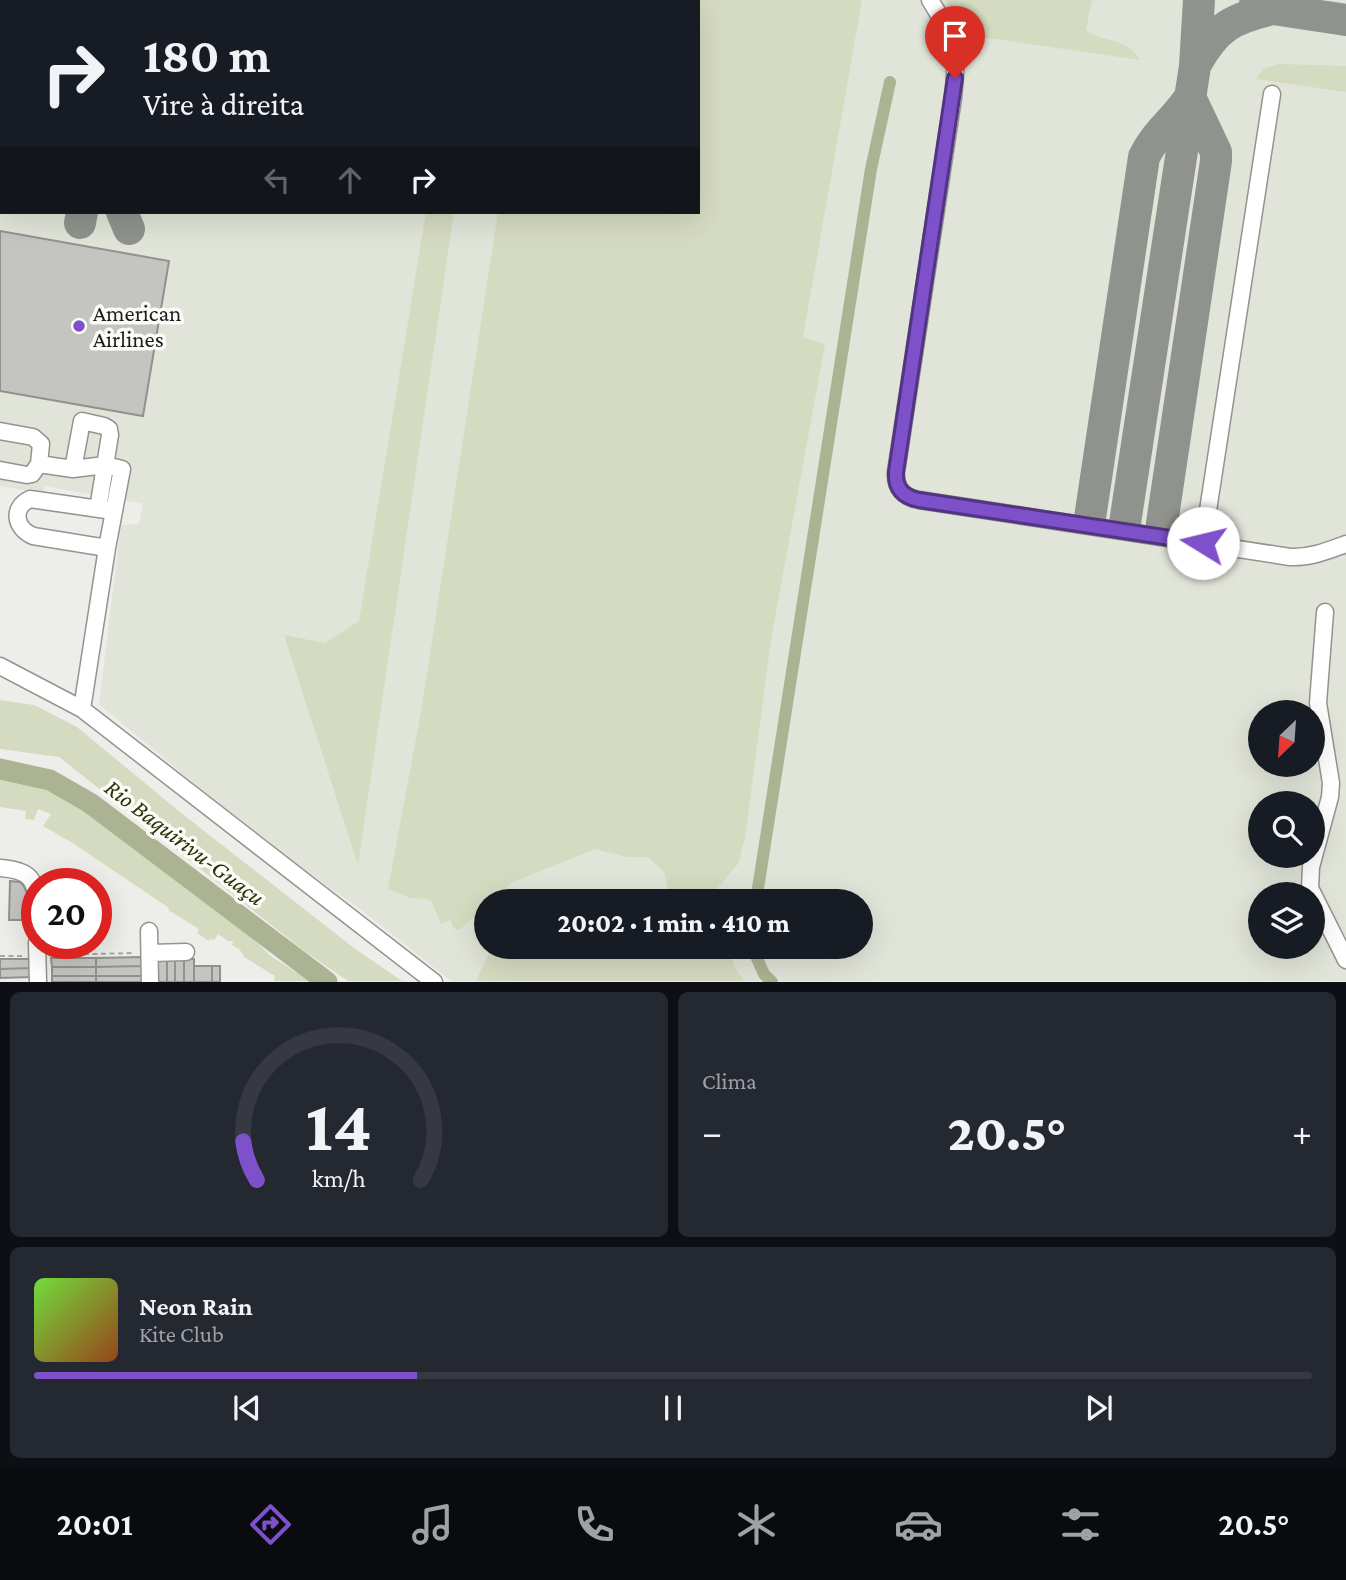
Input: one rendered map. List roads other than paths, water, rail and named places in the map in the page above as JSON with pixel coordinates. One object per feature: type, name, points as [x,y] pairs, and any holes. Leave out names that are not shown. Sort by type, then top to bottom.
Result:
[{"type":"street","points":[[930,0],[949,31],[957,57],[896,472],[897,487],[903,494],[919,500],[1303,558],[1346,544]]},
{"type":"street","points":[[1203,543],[1272,94]]},
{"type":"street","points":[[73,469],[82,421],[109,429],[105,465],[107,548],[82,709]]},
{"type":"street","points":[[0,431],[38,439],[41,444],[36,471],[27,475],[0,470]]},
{"type":"street","points":[[38,464],[73,469],[105,465],[122,469],[106,510]]},
{"type":"street","points":[[106,510],[30,499],[21,503],[17,512],[23,531],[33,536],[107,548]]},
{"type":"street","points":[[1325,612],[1318,703],[1331,790],[1311,867],[1310,888],[1346,960]]},
{"type":"street","points":[[0,666],[82,709],[283,866],[348,912],[434,982]]},
{"type":"street","points":[[0,868],[21,872]]},
{"type":"street","points":[[149,931],[150,982]]},
{"type":"street","points":[[150,953],[186,952]]},
{"type":"street","points":[[38,959],[38,982]]},
{"type":"waterway","points":[[758,889],[871,169],[890,82]]},
{"type":"waterway","name":"Rio Baquirivu-Guaçu","points":[[0,769],[50,780],[90,803],[327,982]]},
{"type":"waterway","points":[[757,959],[764,974],[772,982]]},
{"type":"place","name":"American Airlines","points":[[79,326]]}]
